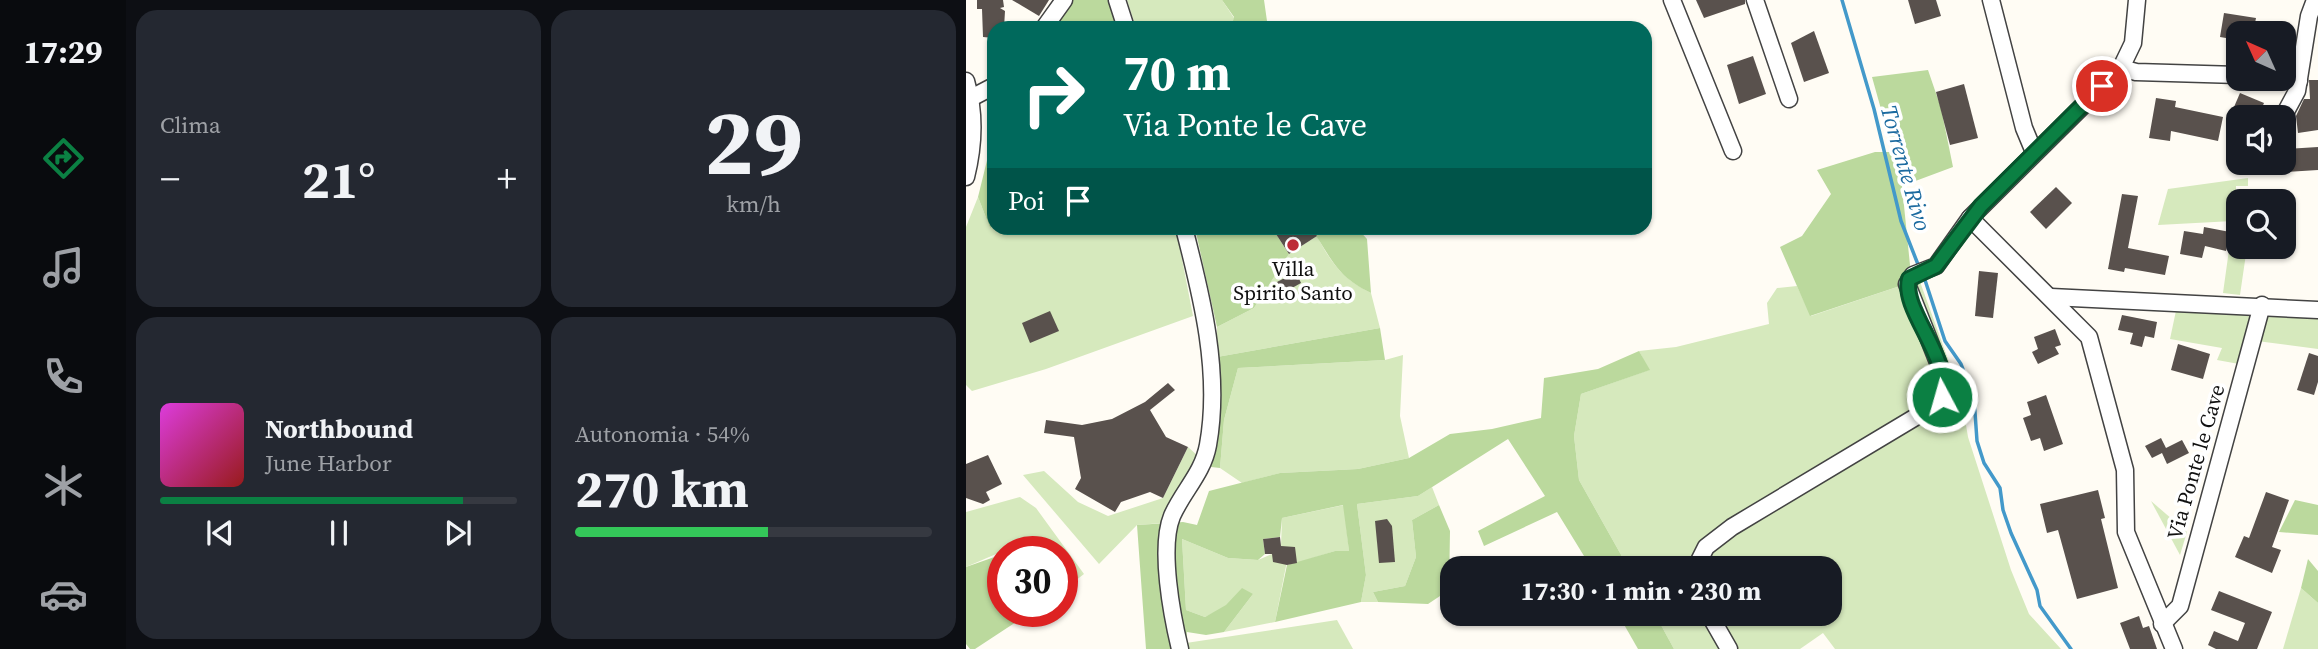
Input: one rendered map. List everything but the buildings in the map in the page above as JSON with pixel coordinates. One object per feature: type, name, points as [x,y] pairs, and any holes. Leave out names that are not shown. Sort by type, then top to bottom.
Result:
[{"type":"street","points":[[1049,21],[1064,0]]},
{"type":"street","points":[[1117,0],[1124,21]]},
{"type":"street","points":[[1672,0],[1733,151]]},
{"type":"street","points":[[1755,0],[1788,99]]},
{"type":"street","points":[[1992,0],[2024,128],[2034,152]]},
{"type":"street","points":[[1702,556],[1706,547],[1732,527],[1879,436],[1939,403],[1945,385],[1943,375],[1908,284],[1926,270],[1970,218],[2121,68],[2133,43],[2137,0]]},
{"type":"street","points":[[2288,105],[2299,81],[2309,16],[2315,0]]},
{"type":"street","points":[[2121,68],[2136,72],[2226,75]]},
{"type":"street","points":[[966,81],[971,98],[973,134],[966,177]]},
{"type":"street","points":[[971,98],[987,90]]},
{"type":"street","points":[[1970,218],[2052,297],[2089,337],[2125,470],[2126,532],[2174,649]]},
{"type":"street","points":[[1180,649],[1168,585],[1168,532],[1172,516],[1203,465],[1213,397],[1198,280],[1186,235]]},
{"type":"street","points":[[2052,297],[2262,305],[2318,310]]},
{"type":"street","name":"Via Ponte le Cave","points":[[2162,624],[2180,606],[2262,305]]},
{"type":"street","points":[[1716,626],[1729,649]]},
{"type":"green space","points":[[1072,0],[1114,0],[1120,21],[1056,21]]},
{"type":"green space","points":[[1127,0],[1222,0],[1234,18],[1233,21],[1134,21]]},
{"type":"green space","points":[[1222,0],[1264,0],[1267,21],[1233,21],[1234,17]]},
{"type":"green space","points":[[1928,70],[1941,108],[1953,167],[1902,186],[1910,265],[1906,284],[1810,316],[1780,247],[1802,236],[1831,194],[1817,170],[1875,152],[1893,152],[1872,77]]},
{"type":"green space","points":[[987,160],[987,220],[978,197]]},
{"type":"green space","points":[[2248,178],[2248,186],[2226,189],[2226,221],[2158,225],[2168,189]]},
{"type":"green space","points":[[978,197],[987,220],[987,235],[1177,235],[1193,316],[1046,369],[972,391],[966,385],[966,227]]},
{"type":"green space","points":[[1197,235],[1277,235],[1289,254],[1254,308],[1217,327]]},
{"type":"green space","points":[[1315,235],[1363,235],[1367,239],[1371,293],[1350,280],[1330,258]]},
{"type":"green space","points":[[1317,236],[1339,269],[1371,293],[1380,328],[1217,357],[1217,327],[1254,308],[1289,254]]},
{"type":"green space","points":[[2228,259],[2245,259],[2240,295],[2223,293]]},
{"type":"green space","points":[[1910,265],[1919,279],[1961,395],[1968,437],[2011,570],[2029,614],[2061,649],[1835,649],[1823,633],[1800,649],[1674,649],[1662,626],[1842,626],[1842,556],[1622,556],[1579,480],[1574,436],[1581,394],[1649,370],[1639,351],[1676,347],[1769,324],[1767,303],[1777,288],[1797,286],[1811,316],[1906,284]]},
{"type":"green space","points":[[2177,306],[2253,312],[2239,364],[2217,360],[2222,348],[2170,339]]},
{"type":"green space","points":[[2266,309],[2318,314],[2318,349],[2257,341]]},
{"type":"green space","points":[[1380,328],[1385,360],[1238,368],[1224,420],[1220,468],[1211,467],[1217,357]]},
{"type":"green space","points":[[1639,351],[1650,370],[1581,394],[1574,436],[1579,480],[1622,556],[1584,556],[1557,512],[1484,546],[1478,531],[1545,496],[1508,439],[1418,496],[1357,504],[1366,575],[1361,602],[1275,622],[1287,565],[1335,551],[1349,551],[1343,505],[1282,518],[1280,537],[1263,539],[1265,554],[1258,560],[1228,558],[1182,539],[1186,610],[1205,617],[1226,605],[1242,588],[1253,594],[1224,632],[1206,635],[1187,632],[1185,649],[1146,649],[1137,525],[1183,522],[1197,525],[1209,491],[1280,473],[1358,469],[1409,458],[1450,434],[1492,429],[1541,418],[1544,378],[1598,369]]},
{"type":"green space","points":[[1403,355],[1400,416],[1409,458],[1358,469],[1280,473],[1242,483],[1220,468],[1224,420],[1238,368],[1385,360]]},
{"type":"green space","points":[[1188,447],[1198,456],[1163,523],[1137,525],[1099,564],[1078,536],[1075,536],[1023,475],[1044,471],[1078,502],[1108,516],[1163,498]]},
{"type":"green space","points":[[1432,487],[1439,505],[1412,520],[1416,557],[1405,586],[1373,592],[1378,602],[1361,602],[1366,575],[1357,504],[1418,496]]},
{"type":"green space","points":[[1020,497],[1036,508],[1056,536],[987,536],[987,558],[966,567],[966,512]]},
{"type":"green space","points":[[2295,500],[2318,505],[2318,535],[2279,532]]},
{"type":"green space","points":[[2151,501],[2187,532],[2180,555]]},
{"type":"green space","points":[[1344,505],[1349,551],[1335,551],[1297,563],[1281,546],[1282,518]]},
{"type":"green space","points":[[1439,505],[1450,531],[1450,556],[1440,556],[1440,596],[1428,604],[1378,602],[1373,592],[1405,586],[1416,557],[1412,520]]},
{"type":"green space","points":[[1182,539],[1228,558],[1258,560],[1272,554],[1287,561],[1275,622],[1224,632],[1253,594],[1205,617],[1186,610]]},
{"type":"green space","points":[[2308,559],[2318,571],[2318,603],[2301,588]]},
{"type":"green space","points":[[987,560],[987,627],[1009,627],[975,649],[970,649],[966,644],[966,567]]},
{"type":"green space","points":[[1078,566],[1084,574],[1078,579]]},
{"type":"green space","points":[[2301,588],[2318,603],[2318,649],[2283,649]]},
{"type":"green space","points":[[1337,620],[1353,649],[1185,649],[1186,643]]},
{"type":"green space","points":[[1625,626],[1662,626],[1674,649],[1638,649]]},
{"type":"waterway","name":"Torrente Rivo","points":[[1842,0],[1874,109],[1901,221],[1919,267]]},
{"type":"waterway","name":"Torrente Rivo","points":[[1924,277],[1945,341],[1961,364],[1974,398],[1977,441],[1984,463],[2000,488],[2003,510],[2011,533],[2037,590],[2040,606],[2071,649]]},
{"type":"place","name":"Villa Spirito Santo","points":[[1293,245]]},
{"type":"route","points":[[1942,397],[1945,385],[1943,375],[1914,307],[1909,279],[1936,266],[1981,206],[2102,86]]}]
